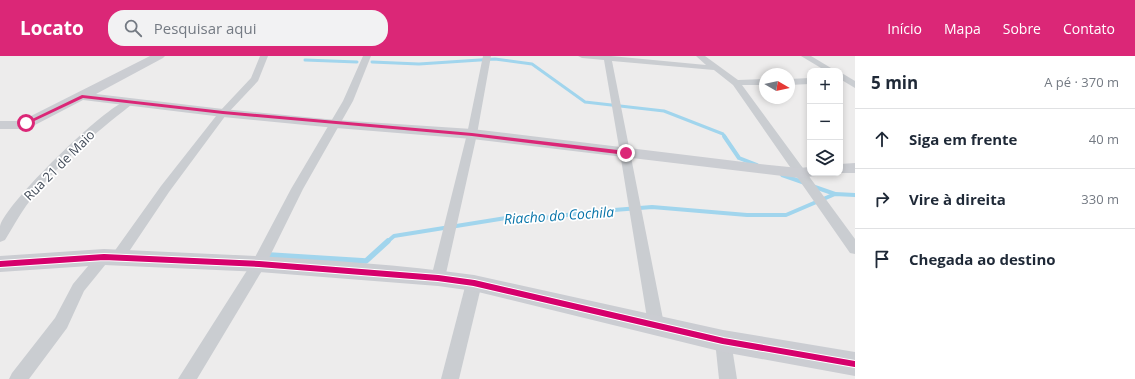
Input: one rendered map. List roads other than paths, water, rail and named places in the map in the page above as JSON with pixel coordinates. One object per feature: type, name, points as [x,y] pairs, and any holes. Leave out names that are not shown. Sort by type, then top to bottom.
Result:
[{"type":"street","points":[[0,125],[26,123],[159,56]]},
{"type":"street","points":[[18,379],[61,323],[78,288],[111,257],[223,113],[255,79],[264,56]]},
{"type":"street","points":[[187,379],[259,264],[297,190],[348,101],[367,56]]},
{"type":"street","points":[[438,278],[472,134],[488,56]]},
{"type":"street","points":[[582,56],[716,68]]},
{"type":"street","points":[[700,56],[736,83],[804,172],[855,249]]},
{"type":"street","points":[[805,56],[827,68]]},
{"type":"street","points":[[607,58],[626,153],[656,324]]},
{"type":"street","points":[[795,82],[807,81]]},
{"type":"street","points":[[736,83],[759,82]]},
{"type":"street","points":[[82,96],[223,113],[336,124],[472,134],[626,153],[804,172]]},
{"type":"street","name":"Rua 21 de Maio","points":[[0,237],[22,202],[38,183],[86,136],[128,102]]},
{"type":"street","points":[[843,169],[855,168]]},
{"type":"street","points":[[0,264],[111,257],[259,264],[438,278],[474,283],[656,324],[723,341],[855,364]]},
{"type":"street","points":[[450,379],[474,283]]},
{"type":"street","points":[[723,341],[728,379]]},
{"type":"waterway","points":[[372,62],[419,64],[495,59],[532,64],[585,102],[664,111],[723,134],[725,137]]},
{"type":"waterway","points":[[305,60],[357,62]]},
{"type":"waterway","points":[[724,136],[739,158],[757,165]]},
{"type":"waterway","points":[[782,175],[805,183]]},
{"type":"waterway","points":[[812,186],[835,194]]},
{"type":"waterway","name":"Riacho do Cochila","points":[[387,242],[394,236],[506,218],[544,218],[589,212],[652,207],[747,215],[786,215],[835,194]]},
{"type":"waterway","name":"Riacho do Cochila","points":[[835,194],[855,195]]},
{"type":"waterway","name":"Riacho do Cochila","points":[[270,255],[366,261],[388,241]]}]
